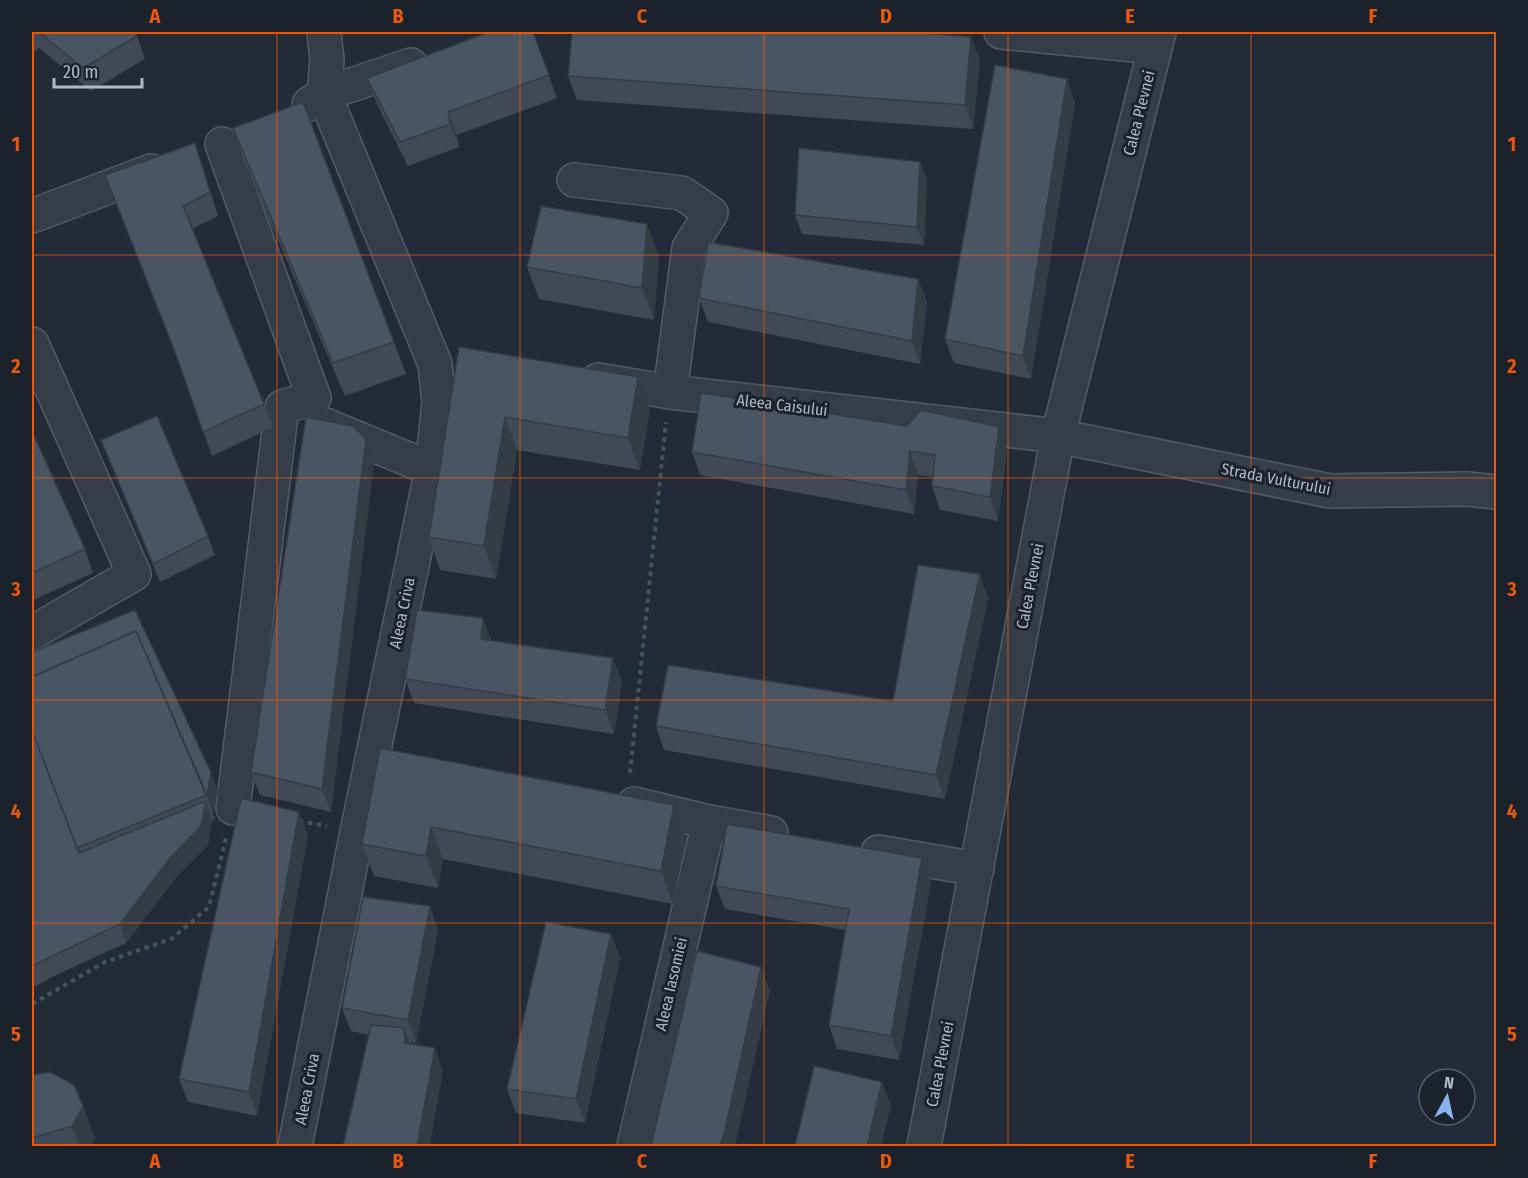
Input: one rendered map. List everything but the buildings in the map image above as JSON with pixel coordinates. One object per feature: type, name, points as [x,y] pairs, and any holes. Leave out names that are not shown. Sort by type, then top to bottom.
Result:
[{"type":"street","points":[[324,32],[327,60],[324,94]]},
{"type":"street","points":[[1001,32],[1157,39]]},
{"type":"street","name":"Calea Plevnei","points":[[924,1146],[1058,436],[1157,39]]},
{"type":"street","points":[[283,121],[324,94],[435,57]]},
{"type":"street","name":"Aleea Criva","points":[[295,1146],[372,756],[432,469],[439,402],[435,364],[324,94]]},
{"type":"street","points":[[32,216],[252,132]]},
{"type":"street","points":[[200,152],[314,398],[282,406]]},
{"type":"street","points":[[574,180],[682,193],[711,213],[689,248],[670,392]]},
{"type":"street","points":[[32,344],[134,574],[32,633]]},
{"type":"street","points":[[435,364],[469,367]]},
{"type":"street","name":"Aleea Caisului","points":[[571,376],[670,392],[1058,436]]},
{"type":"street","points":[[282,406],[432,469]]},
{"type":"street","points":[[233,808],[282,406]]},
{"type":"street","name":"Strada Vulturului","points":[[1058,436],[1330,491],[1467,489],[1497,492]]},
{"type":"street","points":[[372,756],[407,763]]},
{"type":"street","points":[[615,801],[709,822],[802,838]]},
{"type":"street","name":"Aleea Iasomiei","points":[[634,1146],[709,822]]},
{"type":"street","points":[[849,846],[977,869]]},
{"type":"path","points":[[615,801],[670,392]]},
{"type":"path","points":[[32,1004],[105,962],[171,939],[209,907],[233,808]]},
{"type":"path","points":[[289,819],[357,832]]}]
